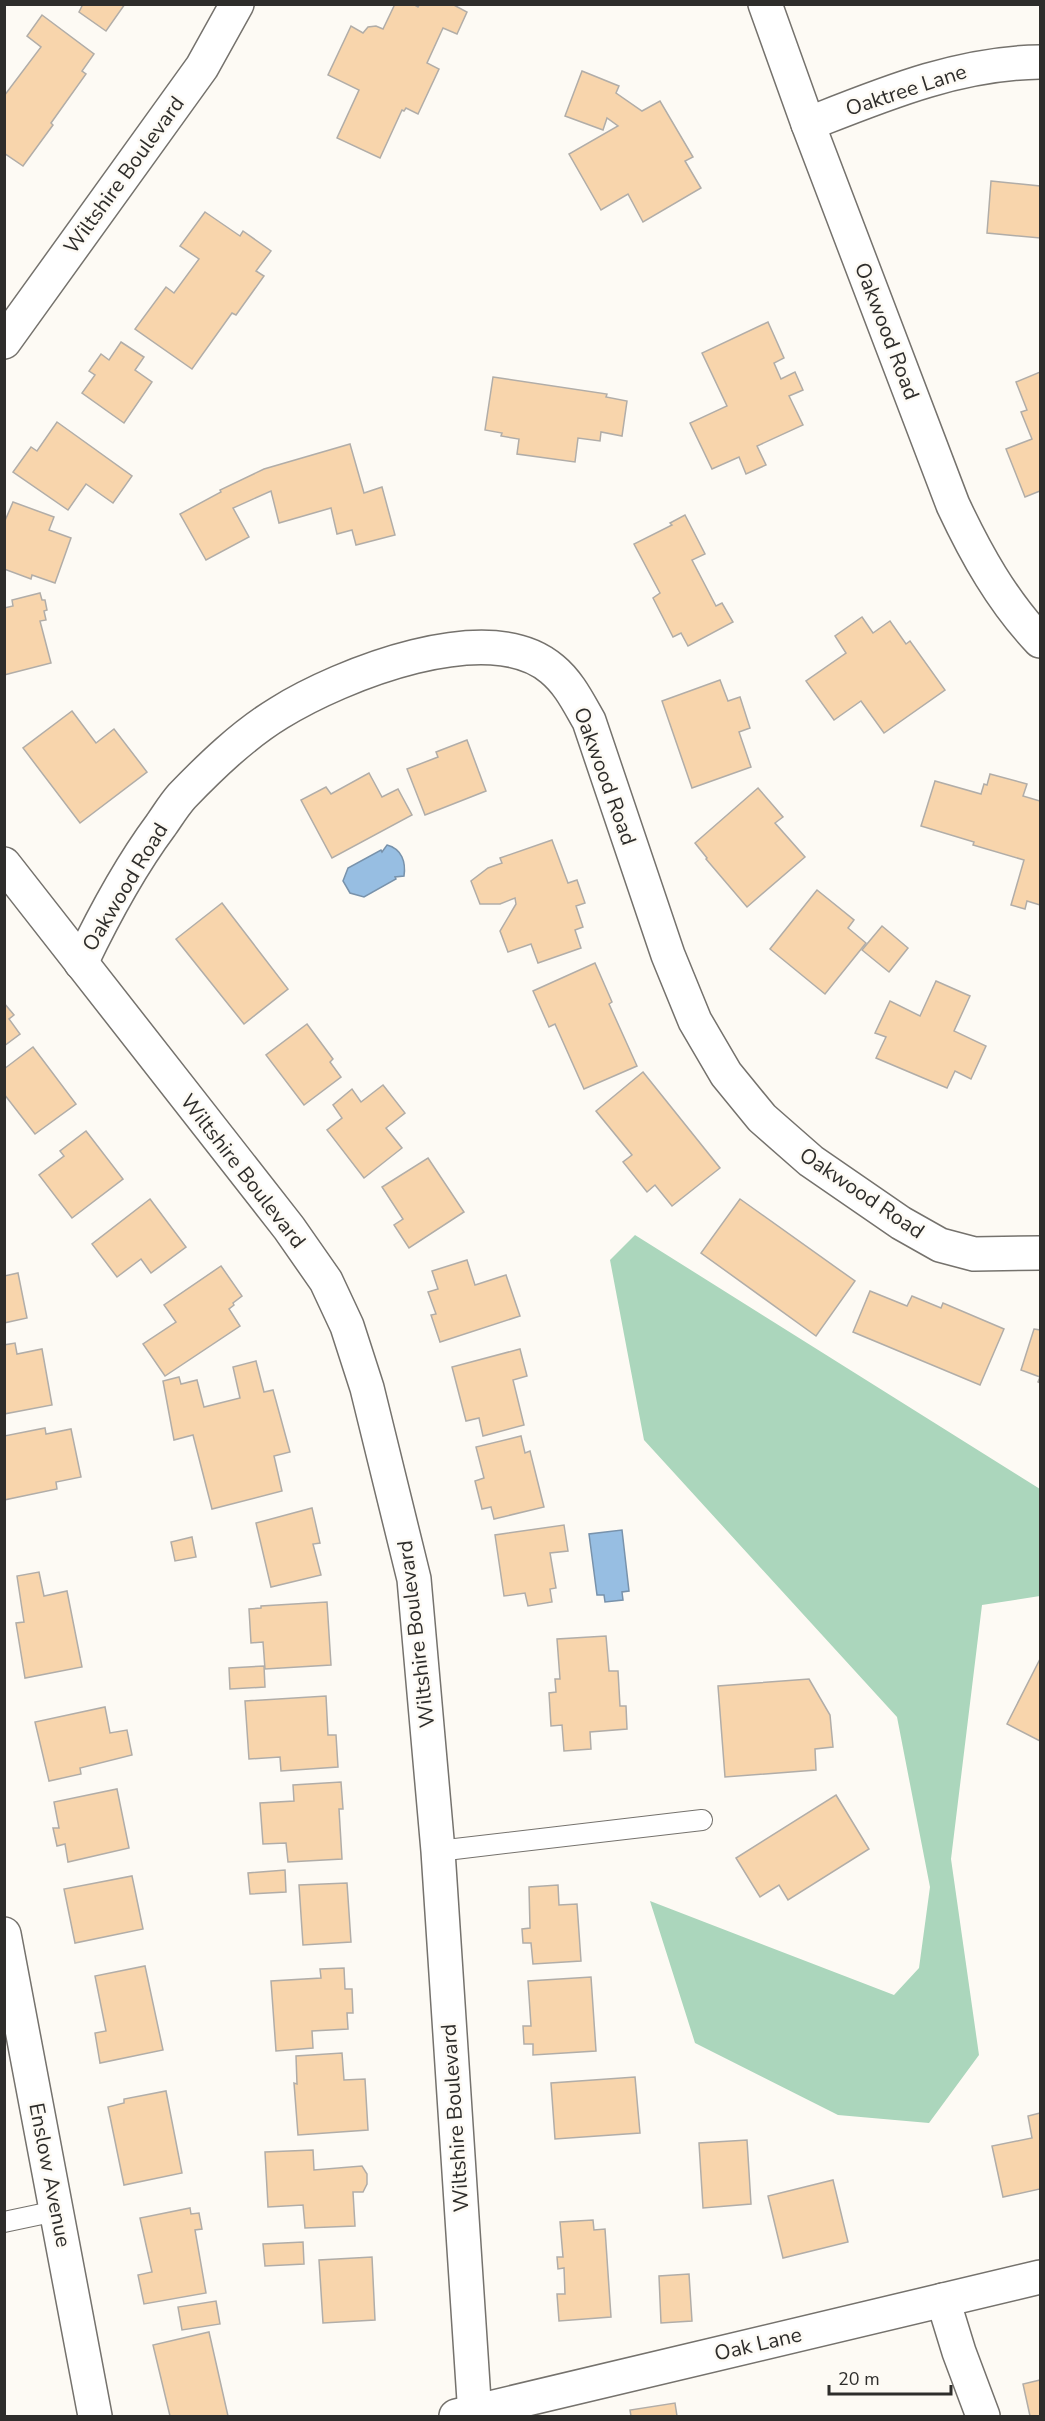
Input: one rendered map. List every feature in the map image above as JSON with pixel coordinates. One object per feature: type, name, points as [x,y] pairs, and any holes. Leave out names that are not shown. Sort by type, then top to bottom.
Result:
[{"type":"street","name":"Wiltshire Boulevard","points":[[4,342],[202,67],[227,26],[237,4]]},
{"type":"street","name":"Oakwood Road","points":[[765,4],[808,124],[949,493],[970,542],[999,590],[1041,640]]},
{"type":"street","name":"Oaktree Lane","points":[[808,124],[922,81],[968,69],[1016,62],[1041,62]]},
{"type":"street","name":"Oakwood Road","points":[[81,963],[106,912],[142,850],[181,798],[228,751],[278,713],[338,682],[407,659],[481,646],[508,648],[530,656],[552,668],[572,690],[589,721],[668,955],[695,1021],[726,1074],[762,1118],[811,1161],[901,1223],[940,1245],[974,1254],[1041,1253]]},
{"type":"street","name":"Wiltshire Boulevard","points":[[4,864],[289,1228],[326,1281],[347,1326],[367,1388],[414,1579],[438,1851],[469,2415]]},
{"type":"street","name":"Enslow Avenue","points":[[4,1934],[95,2416]]},
{"type":"street","name":"Oak Lane","points":[[469,2415],[1041,2277]]},
{"type":"street","points":[[943,2300],[958,2352],[983,2416]]},
{"type":"lane","points":[[438,1851],[702,1820]]},
{"type":"lane","points":[[4,2222],[56,2211]]},
{"type":"green space","points":[[635,1235],[1040,1489],[1040,1596],[982,1605],[951,1859],[979,2055],[929,2123],[838,2115],[695,2043],[650,1901],[894,1995],[919,1968],[930,1887],[897,1717],[644,1440],[610,1260]]},
{"type":"water","points":[[387,845],[402,857],[404,876],[395,877],[396,879],[364,897],[350,893],[343,881],[348,868],[381,850],[382,852]]},
{"type":"water","points":[[622,1530],[629,1591],[622,1592],[623,1600],[605,1602],[604,1595],[597,1595],[589,1534]]},
{"type":"building","points":[[83,4],[125,4],[106,31],[79,12]]},
{"type":"building","points":[[395,4],[413,4],[418,7],[420,4],[452,4],[467,12],[457,34],[443,28],[427,63],[439,69],[418,114],[406,108],[402,110],[380,158],[337,138],[359,90],[328,75],[351,26],[363,33],[368,27],[376,26],[383,29]]},
{"type":"building","points":[[42,15],[94,54],[82,71],[86,74],[23,166],[4,153],[4,96],[41,47],[27,36]]},
{"type":"building","points":[[582,71],[619,86],[616,93],[642,111],[660,101],[693,157],[685,161],[701,188],[643,222],[628,194],[601,210],[569,154],[618,126],[607,118],[603,130],[565,116]]},
{"type":"building","points":[[991,181],[1040,186],[1040,238],[987,233]]},
{"type":"building","points":[[205,212],[240,236],[243,231],[271,251],[256,271],[264,276],[236,315],[232,313],[192,369],[135,329],[166,287],[174,293],[199,259],[180,246]]},
{"type":"building","points":[[768,322],[784,358],[774,363],[781,379],[795,372],[803,390],[789,396],[803,425],[757,446],[766,465],[746,474],[739,457],[712,469],[690,423],[727,406],[702,353]]},
{"type":"building","points":[[121,342],[144,357],[135,370],[152,382],[124,423],[82,393],[95,375],[89,371],[101,354],[109,360]]},
{"type":"building","points":[[1040,372],[1040,491],[1025,497],[1006,449],[1032,439],[1021,412],[1027,410],[1016,382]]},
{"type":"building","points":[[493,377],[607,394],[606,397],[627,401],[622,436],[601,432],[600,441],[578,438],[575,462],[517,454],[519,439],[485,430]]},
{"type":"building","points":[[57,422],[132,476],[113,503],[86,484],[68,510],[13,472],[31,447],[37,451]]},
{"type":"building","points":[[350,444],[364,493],[382,487],[395,535],[356,545],[352,530],[337,534],[331,508],[279,523],[271,491],[233,508],[249,537],[206,560],[180,514],[221,492],[220,490],[264,469]]},
{"type":"building","points":[[13,502],[54,517],[49,530],[71,538],[55,583],[32,575],[31,579],[4,569],[4,523]]},
{"type":"building","points":[[685,515],[705,554],[692,560],[716,606],[722,603],[733,622],[688,646],[681,633],[673,637],[653,598],[660,593],[634,544],[672,525],[670,523]]},
{"type":"building","points":[[40,593],[42,600],[45,600],[47,610],[44,611],[46,620],[40,621],[51,663],[4,675],[4,608],[13,606],[12,600]]},
{"type":"building","points":[[862,617],[873,633],[890,621],[906,644],[910,641],[945,690],[884,733],[861,701],[834,720],[806,681],[846,653],[835,636]]},
{"type":"building","points":[[720,680],[728,701],[740,697],[750,728],[739,732],[751,767],[692,788],[662,701]]},
{"type":"building","points":[[72,711],[96,743],[114,729],[147,772],[80,823],[23,748]]},
{"type":"building","points":[[467,740],[486,791],[425,815],[407,769],[438,757],[436,752]]},
{"type":"building","points":[[369,773],[382,797],[398,789],[412,815],[332,858],[301,800],[326,787],[331,794]]},
{"type":"building","points":[[990,774],[1027,784],[1023,796],[1040,801],[1040,905],[1027,901],[1025,909],[1011,905],[1024,860],[921,826],[935,781],[981,794]]},
{"type":"building","points":[[758,788],[783,817],[775,823],[805,857],[747,907],[695,843]]},
{"type":"building","points":[[552,840],[568,883],[577,880],[585,903],[576,906],[583,927],[575,930],[581,948],[538,963],[531,944],[508,952],[500,931],[516,904],[515,898],[500,904],[480,904],[471,881],[488,868],[502,863],[500,858]]},
{"type":"building","points":[[817,890],[854,920],[848,928],[866,943],[825,994],[770,949]]},
{"type":"building","points":[[222,903],[288,989],[244,1024],[176,939]]},
{"type":"building","points":[[882,926],[908,948],[889,972],[862,950]]},
{"type":"building","points":[[595,963],[612,1002],[609,1004],[637,1066],[584,1089],[555,1024],[549,1027],[533,991]]},
{"type":"building","points":[[936,981],[970,996],[954,1031],[986,1046],[971,1079],[955,1071],[947,1088],[876,1058],[886,1037],[875,1033],[890,1001],[920,1016]]},
{"type":"building","points":[[4,1003],[14,1015],[9,1019],[20,1034],[4,1046]]},
{"type":"building","points":[[307,1024],[333,1059],[330,1062],[341,1077],[304,1105],[266,1055]]},
{"type":"building","points":[[33,1047],[76,1104],[35,1134],[4,1094],[4,1069]]},
{"type":"building","points":[[643,1072],[720,1168],[672,1206],[655,1185],[647,1192],[623,1162],[632,1155],[596,1111]]},
{"type":"building","points":[[383,1085],[405,1113],[386,1128],[402,1148],[364,1178],[327,1130],[342,1118],[333,1105],[352,1089],[361,1102]]},
{"type":"building","points":[[86,1131],[123,1179],[72,1218],[39,1175],[64,1156],[60,1151]]},
{"type":"building","points":[[428,1158],[464,1212],[409,1248],[394,1225],[403,1219],[382,1187]]},
{"type":"building","points":[[150,1199],[186,1247],[151,1273],[141,1259],[117,1277],[92,1244]]},
{"type":"building","points":[[740,1199],[855,1281],[816,1336],[701,1253]]},
{"type":"building","points":[[467,1260],[475,1285],[506,1275],[520,1316],[440,1342],[431,1315],[436,1314],[428,1292],[438,1289],[432,1271]]},
{"type":"building","points":[[221,1266],[242,1296],[229,1309],[240,1326],[165,1376],[143,1344],[176,1322],[164,1305]]},
{"type":"building","points":[[18,1273],[27,1318],[4,1323],[4,1276]]},
{"type":"building","points":[[870,1291],[907,1306],[912,1296],[941,1308],[943,1303],[1004,1329],[980,1385],[853,1332]]},
{"type":"building","points":[[1034,1329],[1040,1330],[1040,1377],[1021,1370]]},
{"type":"building","points":[[15,1343],[17,1354],[42,1349],[52,1405],[4,1414],[4,1345]]},
{"type":"building","points":[[520,1349],[527,1376],[513,1380],[524,1425],[483,1436],[479,1418],[466,1421],[452,1367]]},
{"type":"building","points":[[256,1361],[264,1392],[273,1390],[290,1452],[274,1456],[282,1491],[212,1509],[193,1435],[174,1440],[163,1381],[179,1377],[181,1384],[197,1380],[204,1407],[240,1398],[233,1367]]},
{"type":"building","points":[[45,1428],[46,1434],[71,1429],[81,1477],[56,1482],[57,1489],[4,1500],[4,1436]]},
{"type":"building","points":[[521,1436],[525,1453],[530,1451],[544,1507],[494,1519],[491,1507],[482,1509],[475,1481],[484,1478],[476,1447]]},
{"type":"building","points":[[312,1508],[320,1543],[313,1544],[321,1575],[271,1587],[256,1523]]},
{"type":"building","points":[[564,1525],[568,1551],[550,1553],[556,1588],[550,1589],[552,1602],[528,1606],[525,1593],[504,1596],[495,1535]]},
{"type":"building","points":[[192,1537],[196,1557],[175,1561],[171,1542]]},
{"type":"building","points":[[39,1572],[44,1596],[67,1591],[82,1667],[25,1678],[16,1623],[24,1622],[17,1576]]},
{"type":"building","points":[[327,1602],[331,1665],[265,1669],[263,1642],[251,1643],[249,1609],[261,1608],[261,1606]]},
{"type":"building","points":[[606,1636],[609,1671],[618,1671],[620,1706],[626,1706],[627,1729],[590,1732],[591,1749],[564,1751],[562,1725],[551,1726],[549,1693],[556,1692],[555,1679],[560,1679],[557,1639]]},
{"type":"building","points":[[1040,1659],[1040,1741],[1007,1724]]},
{"type":"building","points":[[264,1666],[265,1687],[230,1689],[229,1668]]},
{"type":"building","points":[[809,1679],[830,1715],[833,1747],[815,1749],[816,1770],[725,1777],[718,1686]]},
{"type":"building","points":[[326,1696],[328,1735],[336,1735],[338,1767],[281,1771],[280,1757],[249,1759],[245,1701]]},
{"type":"building","points":[[105,1707],[110,1733],[127,1730],[132,1755],[80,1768],[81,1774],[49,1781],[35,1722]]},
{"type":"building","points":[[341,1782],[343,1809],[339,1809],[342,1859],[288,1862],[286,1843],[263,1844],[260,1803],[294,1801],[293,1785]]},
{"type":"building","points":[[117,1789],[129,1848],[68,1862],[65,1844],[57,1846],[53,1828],[59,1828],[54,1802]]},
{"type":"building","points":[[836,1795],[869,1849],[788,1900],[779,1885],[760,1897],[736,1858]]},
{"type":"building","points":[[285,1870],[286,1892],[250,1894],[248,1873]]},
{"type":"building","points":[[132,1876],[143,1929],[75,1943],[64,1889]]},
{"type":"building","points":[[347,1883],[351,1942],[303,1945],[299,1885]]},
{"type":"building","points":[[558,1885],[559,1905],[577,1904],[581,1961],[533,1964],[531,1943],[523,1943],[522,1929],[530,1928],[529,1887]]},
{"type":"building","points":[[145,1966],[163,2050],[100,2063],[95,2033],[106,2031],[95,1976]]},
{"type":"building","points":[[344,1968],[345,1989],[352,1989],[353,2013],[347,2013],[348,2029],[312,2031],[313,2048],[276,2051],[271,1981],[321,1978],[320,1969]]},
{"type":"building","points":[[591,1977],[596,2051],[533,2055],[533,2044],[524,2044],[523,2026],[531,2026],[528,1981]]},
{"type":"building","points":[[342,2053],[344,2080],[365,2079],[368,2130],[298,2135],[294,2083],[297,2084],[296,2056]]},
{"type":"building","points":[[635,2077],[640,2133],[555,2139],[551,2083]]},
{"type":"building","points":[[166,2091],[182,2173],[124,2185],[108,2107],[124,2103],[124,2099]]},
{"type":"building","points":[[1040,2113],[1040,2189],[1003,2197],[992,2146],[1032,2138],[1028,2116]]},
{"type":"building","points":[[747,2140],[751,2204],[703,2208],[699,2143]]},
{"type":"building","points":[[313,2150],[314,2170],[362,2166],[367,2174],[367,2184],[363,2192],[353,2192],[355,2226],[305,2228],[303,2205],[268,2207],[265,2152]]},
{"type":"building","points":[[833,2180],[848,2242],[783,2258],[768,2196]]},
{"type":"building","points":[[190,2208],[191,2214],[199,2213],[202,2229],[195,2230],[206,2293],[144,2304],[138,2275],[152,2272],[140,2218]]},
{"type":"building","points":[[593,2220],[594,2230],[605,2229],[611,2317],[559,2321],[557,2294],[565,2294],[564,2268],[558,2269],[557,2257],[563,2257],[560,2222]]},
{"type":"building","points":[[303,2242],[304,2264],[265,2266],[263,2244]]},
{"type":"building","points":[[372,2257],[375,2320],[323,2323],[319,2260]]},
{"type":"building","points":[[689,2274],[692,2321],[661,2323],[659,2276]]},
{"type":"building","points":[[216,2301],[220,2324],[182,2330],[178,2307]]},
{"type":"building","points":[[209,2332],[228,2416],[170,2416],[153,2345]]},
{"type":"building","points":[[1040,2380],[1040,2416],[1030,2416],[1023,2384]]},
{"type":"building","points":[[675,2403],[677,2416],[631,2416],[630,2410]]}]
